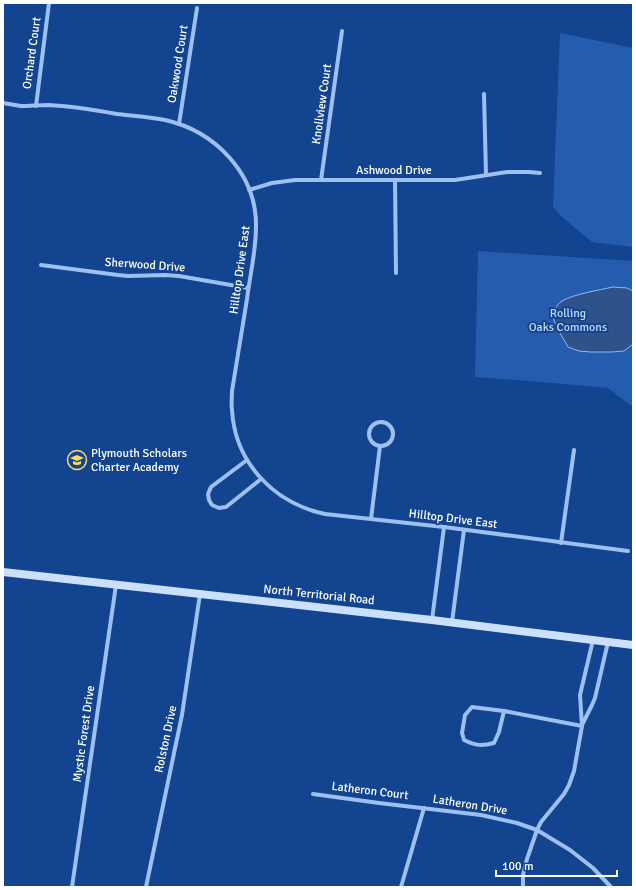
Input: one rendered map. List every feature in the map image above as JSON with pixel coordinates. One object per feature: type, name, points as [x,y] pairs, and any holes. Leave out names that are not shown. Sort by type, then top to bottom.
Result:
[{"type":"main road","name":"North Territorial Road","points":[[3,572],[452,622],[633,645]]},
{"type":"street","name":"Orchard Court","points":[[36,106],[49,3]]},
{"type":"street","name":"Oakwood Court","points":[[179,124],[197,8]]},
{"type":"street","name":"Knollview Court","points":[[322,180],[342,31]]},
{"type":"street","points":[[484,94],[486,175]]},
{"type":"street","name":"Hilltop Drive East","points":[[3,103],[21,106],[49,105],[76,108],[156,119],[179,124],[202,134],[213,141],[223,150],[238,168],[249,190],[255,209],[256,228],[254,252],[232,391],[231,409],[240,447],[247,460],[261,479],[282,497],[306,509],[325,514],[444,527],[628,551]]},
{"type":"street","name":"Ashwood Drive","points":[[249,190],[283,181],[455,180],[516,171],[540,173]]},
{"type":"street","points":[[395,180],[396,273]]},
{"type":"street","name":"Sherwood Drive","points":[[41,265],[128,276],[180,276],[248,288]]},
{"type":"street","points":[[378,422],[389,425],[393,432],[391,441],[384,446],[380,446],[373,444],[370,441],[368,433],[371,426],[378,422]]},
{"type":"street","points":[[371,519],[380,446]]},
{"type":"street","points":[[561,543],[574,450]]},
{"type":"street","points":[[247,460],[211,487],[208,494],[212,505],[219,508],[226,507],[261,479]]},
{"type":"street","points":[[432,620],[444,527]]},
{"type":"street","points":[[452,622],[464,530]]},
{"type":"street","name":"Mystic Forest Drive","points":[[72,887],[116,585]]},
{"type":"street","name":"Rolston Drive","points":[[146,887],[182,715],[200,594]]},
{"type":"street","points":[[523,887],[527,858],[537,830],[541,822],[564,794],[574,771],[582,726],[580,695],[593,640]]},
{"type":"street","points":[[582,726],[595,698],[608,642]]},
{"type":"street","points":[[504,711],[499,732],[494,744],[483,746],[472,744],[464,740],[462,733],[465,715],[472,707],[504,711],[582,726]]},
{"type":"street","name":"Latheron Court","points":[[313,794],[424,808]]},
{"type":"street","points":[[401,887],[424,808]]},
{"type":"street","name":"Latheron Drive","points":[[424,808],[492,817],[537,830],[581,858],[611,887]]},
{"type":"green space","points":[[560,33],[633,48],[633,247],[592,242],[561,216],[553,207]]},
{"type":"green space","name":"Rolling Oaks Commons","points":[[478,251],[633,261],[633,407],[608,388],[475,377]]},
{"type":"shaded area","points":[[613,287],[627,288],[633,291],[633,344],[624,351],[612,352],[579,351],[568,347],[554,320],[554,312],[558,305],[562,301],[573,296]]},
{"type":"place","name":"Plymouth Scholars Charter Academy","points":[[77,460]]}]
